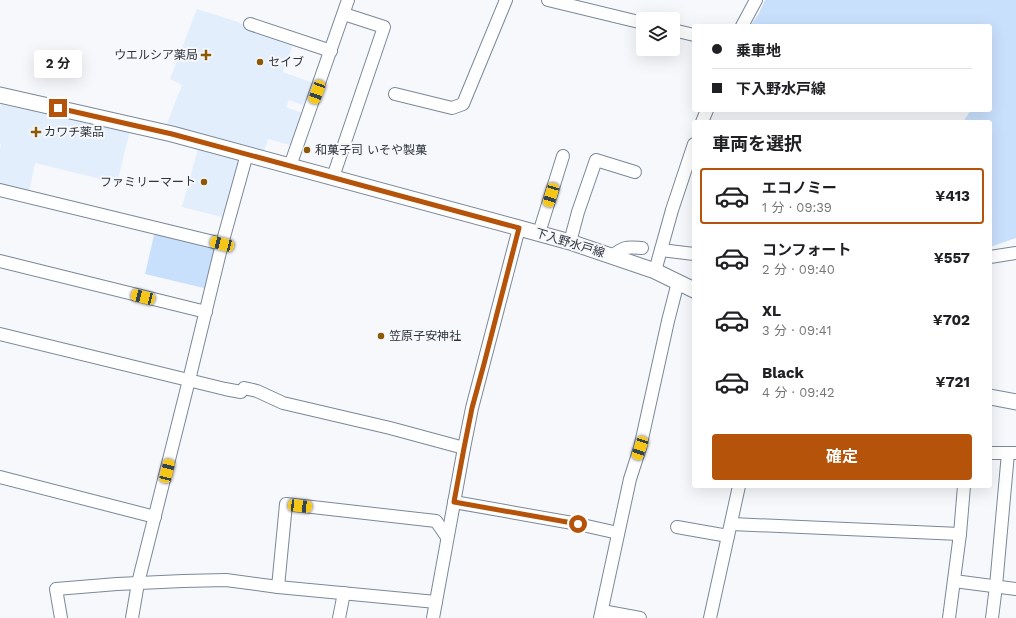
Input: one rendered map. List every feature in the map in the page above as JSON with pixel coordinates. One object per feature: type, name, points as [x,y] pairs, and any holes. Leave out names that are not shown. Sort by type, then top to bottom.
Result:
[{"type":"main road","name":"下入野水戸線","points":[[0,95],[172,134],[570,242],[655,271],[692,289]]},
{"type":"main road","points":[[992,397],[1016,402]]},
{"type":"street","points":[[290,166],[348,0]]},
{"type":"street","points":[[395,94],[452,108],[463,104],[506,0]]},
{"type":"street","points":[[548,0],[636,21]]},
{"type":"street","points":[[743,24],[756,0]]},
{"type":"street","points":[[333,177],[384,27],[344,14]]},
{"type":"street","points":[[250,24],[331,51]]},
{"type":"street","points":[[680,32],[692,35]]},
{"type":"street","points":[[655,271],[672,210],[692,150]]},
{"type":"street","points":[[132,618],[138,583],[222,244],[247,154]]},
{"type":"street","points":[[539,234],[563,156]]},
{"type":"street","points":[[570,242],[578,212],[596,160],[635,172]]},
{"type":"street","points":[[0,190],[222,244]]},
{"type":"street","points":[[433,618],[472,408],[519,228]]},
{"type":"street","points":[[612,256],[627,247],[642,248]]},
{"type":"street","points":[[661,250],[692,254]]},
{"type":"street","points":[[992,257],[1016,253]]},
{"type":"street","points":[[0,261],[206,312]]},
{"type":"street","points":[[640,618],[601,615],[630,479],[640,448],[678,282]]},
{"type":"street","points":[[0,334],[241,392],[244,388],[257,391],[283,403],[390,428],[464,448]]},
{"type":"street","points":[[992,453],[1012,453],[992,618]]},
{"type":"street","points":[[0,477],[155,517]]},
{"type":"street","points":[[710,618],[739,488]]},
{"type":"street","points":[[949,618],[960,534],[964,488]]},
{"type":"street","points":[[454,502],[578,524],[618,533]]},
{"type":"street","points":[[278,587],[286,504],[436,520],[448,537]]},
{"type":"street","points":[[731,524],[960,534]]},
{"type":"street","points":[[677,527],[728,536]]},
{"type":"street","points":[[61,618],[56,589],[183,581],[226,580],[278,587],[344,592],[436,602]]},
{"type":"street","points":[[954,581],[1016,589]]},
{"type":"street","points":[[339,618],[344,592]]},
{"type":"shaded area","points":[[765,0],[1016,0],[1016,238],[992,246],[992,120],[964,120],[970,112],[992,112],[992,24],[751,24],[758,15]]},
{"type":"shaded area","points":[[197,9],[238,22],[249,28],[294,42],[283,72],[316,84],[308,107],[289,100],[286,107],[305,114],[294,146],[268,139],[264,152],[166,126],[182,85],[170,79]]},
{"type":"shaded area","points":[[1,104],[130,131],[117,183],[35,163],[29,192],[0,185]]},
{"type":"shaded area","points":[[199,145],[242,156],[226,218],[182,207]]},
{"type":"shaded area","points":[[155,231],[218,246],[208,289],[145,274]]},
{"type":"place","name":"ウエルシア薬局","points":[[206,55]]},
{"type":"place","name":"セイブ","points":[[260,62]]},
{"type":"place","name":"カワチ薬品","points":[[36,132]]},
{"type":"place","name":"和菓子司 いそや製菓","points":[[307,150]]},
{"type":"place","name":"ファミリーマート","points":[[204,182]]},
{"type":"place","name":"笠原子安神社","points":[[381,336]]},
{"type":"route","points":[[58,108],[172,134],[519,228],[472,408],[454,502],[578,524]]}]
